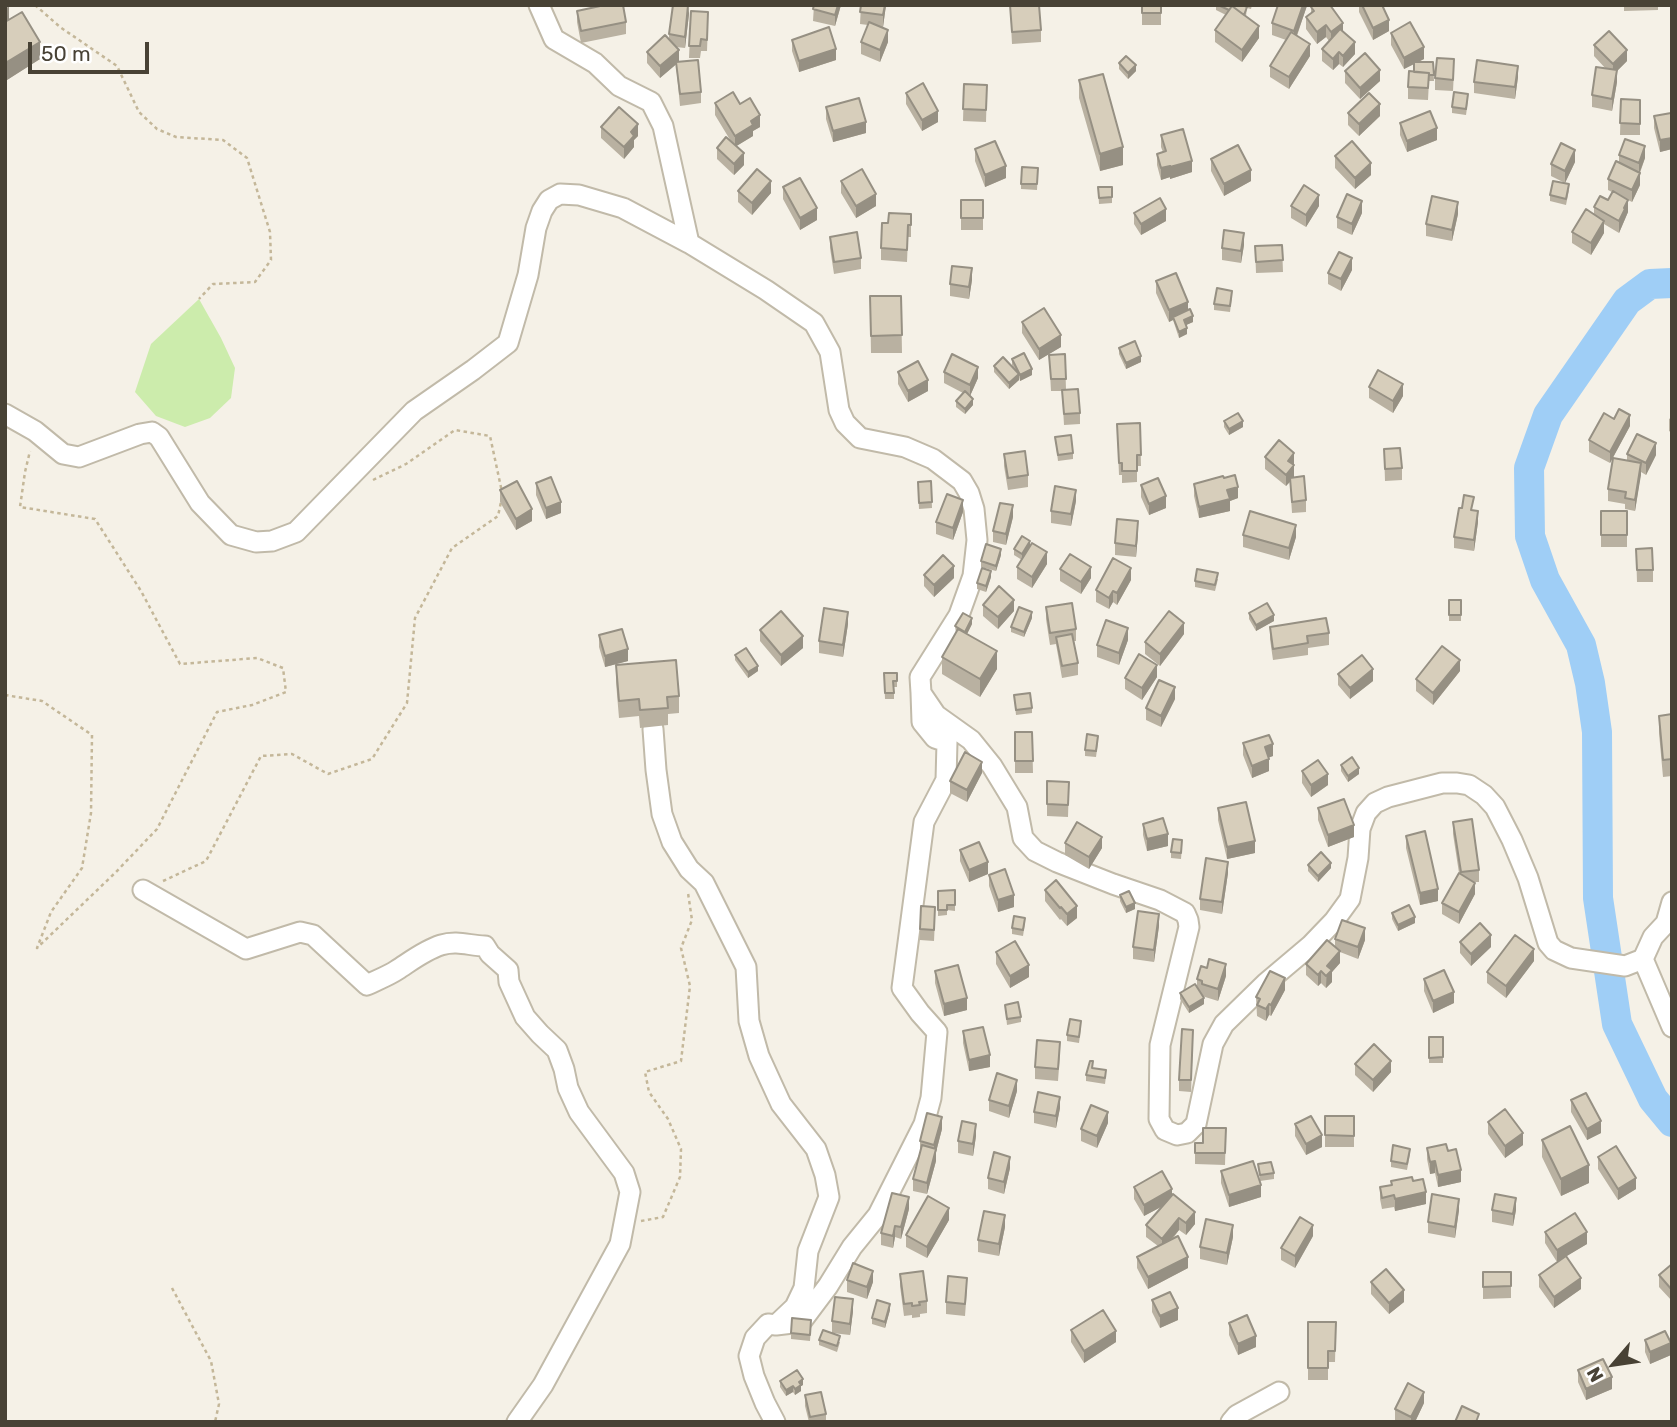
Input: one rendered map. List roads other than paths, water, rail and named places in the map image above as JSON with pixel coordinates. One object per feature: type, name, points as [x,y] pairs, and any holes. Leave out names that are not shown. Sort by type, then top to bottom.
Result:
[{"type":"street","points":[[539,5],[554,39],[595,63],[619,86],[650,102],[663,126],[688,243]]},
{"type":"street","points":[[5,414],[35,431],[63,454],[79,457],[152,432],[159,437],[201,503],[231,535],[256,542],[272,541],[296,532],[414,411],[508,343],[528,275],[536,228],[542,211],[549,200],[560,194],[579,195],[623,208],[688,243],[766,290],[814,323],[830,352],[839,411],[845,424],[860,438],[905,447],[933,459],[962,481],[970,493],[974,509],[977,540],[973,576],[959,615],[920,677],[922,722],[935,738],[947,742],[946,780],[924,822],[902,988],[937,1032],[931,1098],[924,1124],[878,1215],[852,1247],[828,1286],[801,1322],[768,1324],[755,1338],[749,1356],[765,1403],[775,1422]]},
{"type":"street","points":[[921,693],[936,715],[971,740],[992,766],[1017,807],[1023,838],[1035,851],[1113,884],[1160,900],[1185,913],[1189,927],[1160,1045],[1159,1119],[1165,1130],[1177,1135],[1187,1133],[1196,1124],[1213,1044],[1224,1024],[1266,983],[1311,945],[1350,899],[1358,858],[1360,829],[1366,813],[1375,803],[1388,797],[1442,783],[1469,785],[1484,795],[1495,807],[1512,840],[1528,877],[1548,943],[1559,953],[1571,958],[1634,962]]},
{"type":"street","points":[[653,729],[662,814],[672,842],[689,869],[704,883],[746,967],[749,1020],[759,1056],[781,1104],[816,1149],[825,1175],[829,1197],[808,1251],[804,1288],[795,1307],[776,1325]]},
{"type":"street","points":[[143,890],[246,948],[300,932],[313,935],[367,985],[442,945],[464,942],[485,946],[508,970],[509,982],[525,1017],[557,1050],[568,1088],[579,1112],[624,1174],[630,1192],[621,1244],[543,1385],[517,1422]]},
{"type":"street","points":[[1634,962],[1665,923],[1672,902]]},
{"type":"street","points":[[1634,962],[1672,1027]]},
{"type":"street","points":[[1231,1422],[1237,1415],[1279,1392]]},
{"type":"waterway","points":[[1672,283],[1650,284],[1627,301],[1548,415],[1529,468],[1530,536],[1545,580],[1581,645],[1590,683],[1597,732],[1598,898],[1617,1024],[1653,1099],[1672,1122]]}]
